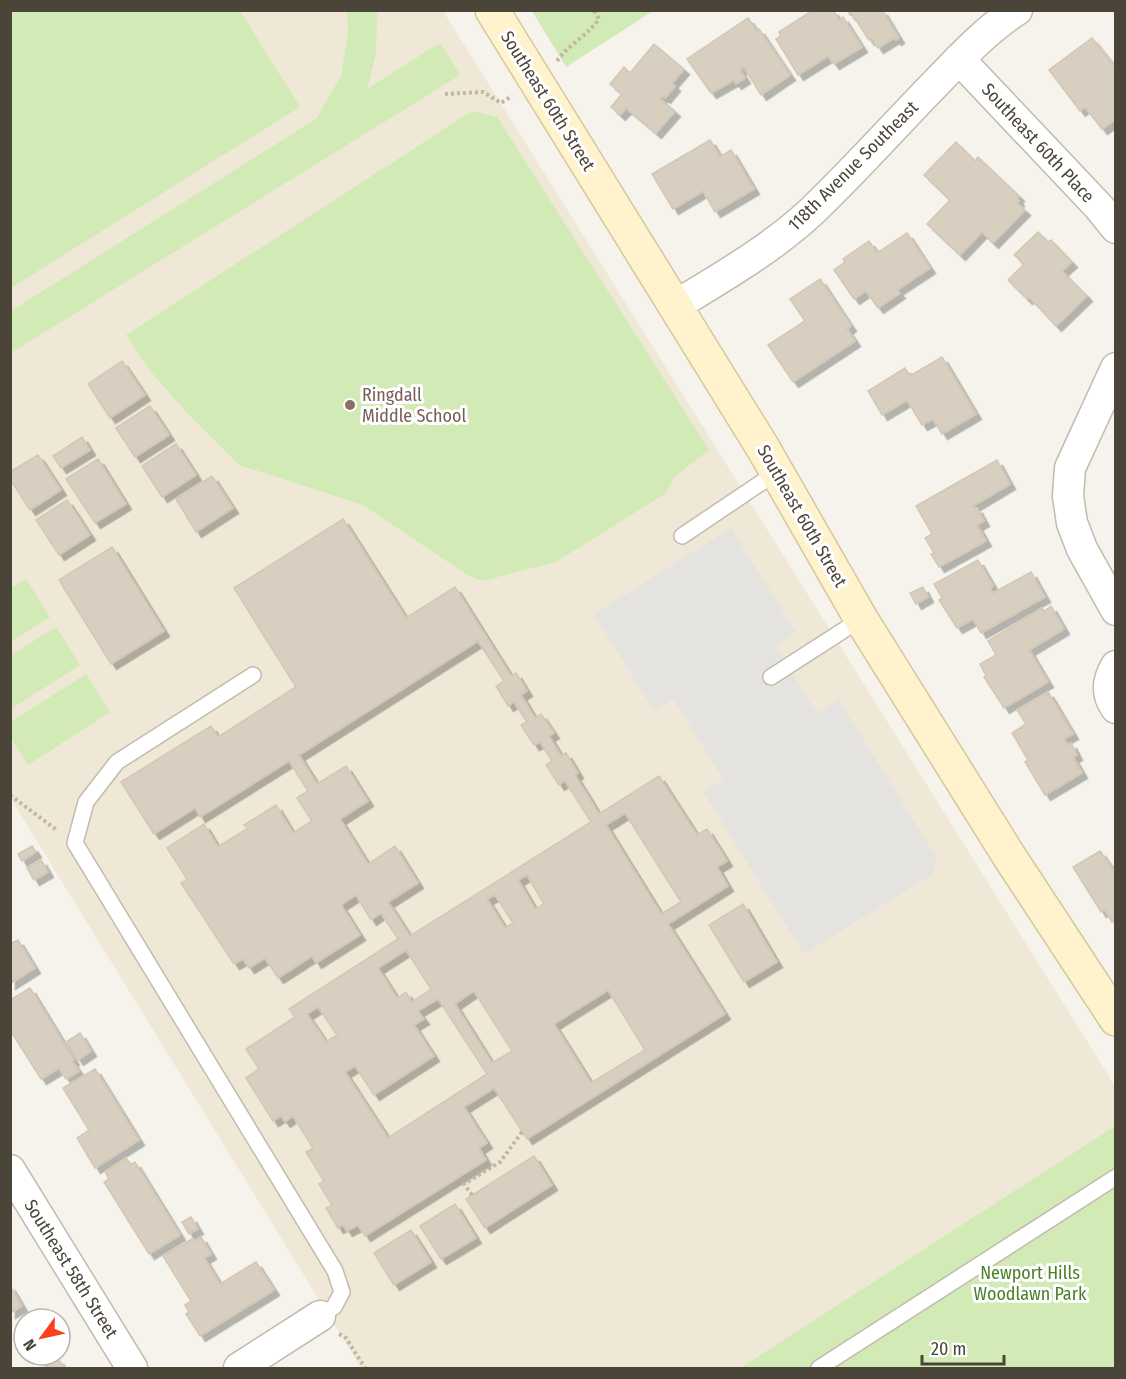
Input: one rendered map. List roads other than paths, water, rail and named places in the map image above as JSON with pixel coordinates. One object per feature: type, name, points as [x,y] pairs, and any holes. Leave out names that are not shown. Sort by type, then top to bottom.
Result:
[{"type":"street","name":"Southeast 60th Street","points":[[492,10],[777,472],[861,619],[1009,856],[1116,1019]]},
{"type":"street","name":"118th Avenue Southeast","points":[[675,306],[783,237],[812,211],[998,22],[1017,10]]},
{"type":"street","name":"Southeast 60th Place","points":[[960,59],[1116,228]]},
{"type":"street","points":[[1116,368],[1070,468],[1068,496],[1072,524],[1082,549],[1116,610]]},
{"type":"street","points":[[1116,666],[1109,678],[1108,691],[1116,708]]},
{"type":"street","name":"Southeast 58th Street","points":[[10,1170],[132,1368]]},
{"type":"street","points":[[239,1368],[317,1318]]},
{"type":"lane","points":[[682,536],[777,472]]},
{"type":"lane","points":[[771,677],[861,619]]},
{"type":"lane","points":[[253,675],[117,762],[86,802],[75,843],[335,1270],[342,1292],[334,1307],[317,1318]]},
{"type":"lane","points":[[819,1368],[1116,1177]]},
{"type":"place","name":"Ringdall Middle School","points":[[350,405]]},
{"type":"park label","name":"Newport Hills Woodlawn Park","points":[[1030,1283]]}]
